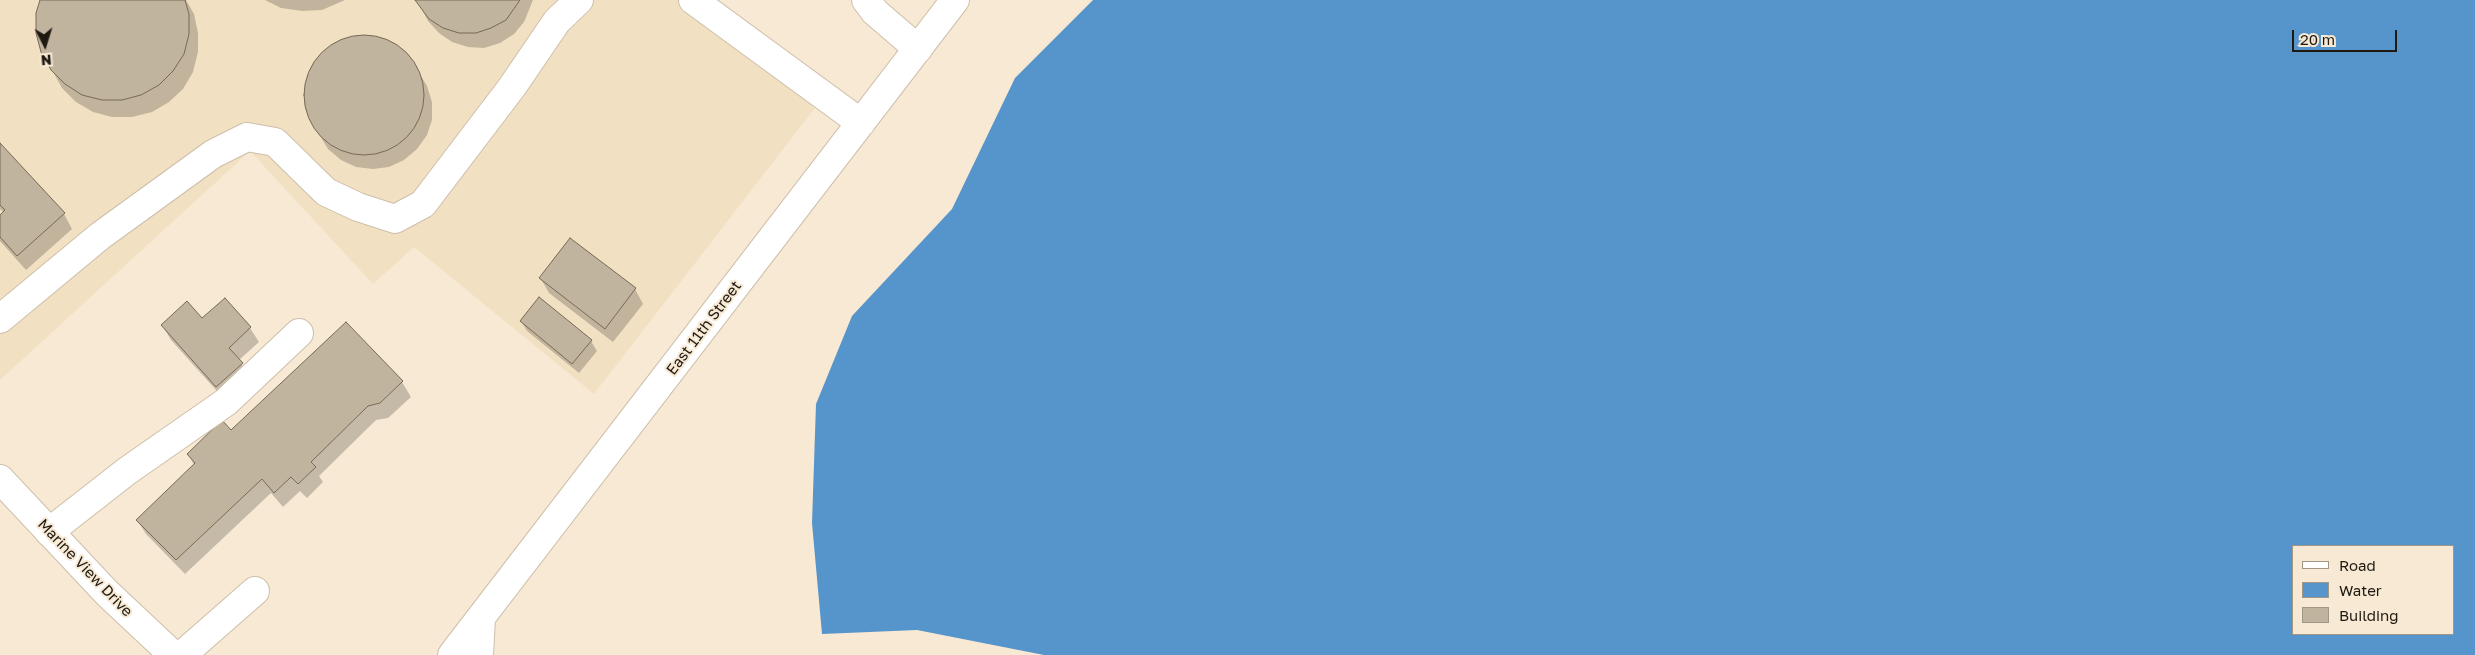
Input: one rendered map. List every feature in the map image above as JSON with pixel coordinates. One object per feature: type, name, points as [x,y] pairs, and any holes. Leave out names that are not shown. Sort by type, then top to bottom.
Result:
[{"type":"street","points":[[0,319],[100,236],[213,154],[247,137],[275,142],[326,192],[358,207],[395,219],[423,204],[512,87],[558,22],[579,0]]},
{"type":"street","points":[[693,0],[861,123]]},
{"type":"street","points":[[866,0],[875,12],[918,49]]},
{"type":"street","name":"East 11th Street","points":[[452,655],[955,0]]},
{"type":"street","points":[[49,532],[127,471],[226,402],[299,333]]},
{"type":"street","name":"Marine View Drive","points":[[0,478],[107,593],[174,655]]},
{"type":"street","points":[[182,655],[255,591]]},
{"type":"street","points":[[479,655],[481,618]]},
{"type":"shaded area","points":[[0,0],[700,0],[828,91],[594,394],[414,247],[373,284],[250,151],[0,380]]},
{"type":"water","points":[[1093,0],[2475,0],[2475,655],[1044,655],[917,630],[822,634],[812,523],[816,404],[852,316],[952,209],[1015,78]]},
{"type":"building","points":[[40,0],[185,0],[189,14],[189,34],[184,54],[173,71],[159,85],[141,95],[122,100],[102,100],[82,95],[65,84],[51,70],[41,52],[36,33],[36,13]]},
{"type":"building","points":[[415,0],[520,0],[506,20],[476,33],[459,33],[443,28],[429,19]]},
{"type":"building","points":[[364,35],[376,36],[387,40],[397,45],[406,53],[414,62],[419,72],[423,83],[423,107],[419,118],[414,128],[406,137],[397,145],[387,150],[376,154],[364,155],[352,154],[341,150],[331,145],[322,137],[314,128],[309,118],[305,107],[304,95],[305,83],[309,72],[314,62],[322,53],[331,45],[341,40],[352,36]]},
{"type":"building","points":[[0,143],[65,213],[17,256],[0,237],[0,215],[5,210],[0,205]]},
{"type":"building","points":[[570,238],[636,288],[605,329],[539,278]]},
{"type":"building","points":[[539,297],[592,340],[572,364],[520,321]]},
{"type":"building","points":[[225,298],[251,327],[229,348],[243,363],[216,387],[161,325],[187,301],[202,318]]},
{"type":"building","points":[[346,322],[403,381],[380,403],[368,406],[311,462],[316,467],[298,484],[291,477],[274,493],[262,479],[176,560],[136,520],[195,463],[187,454],[222,420],[231,430]]}]
